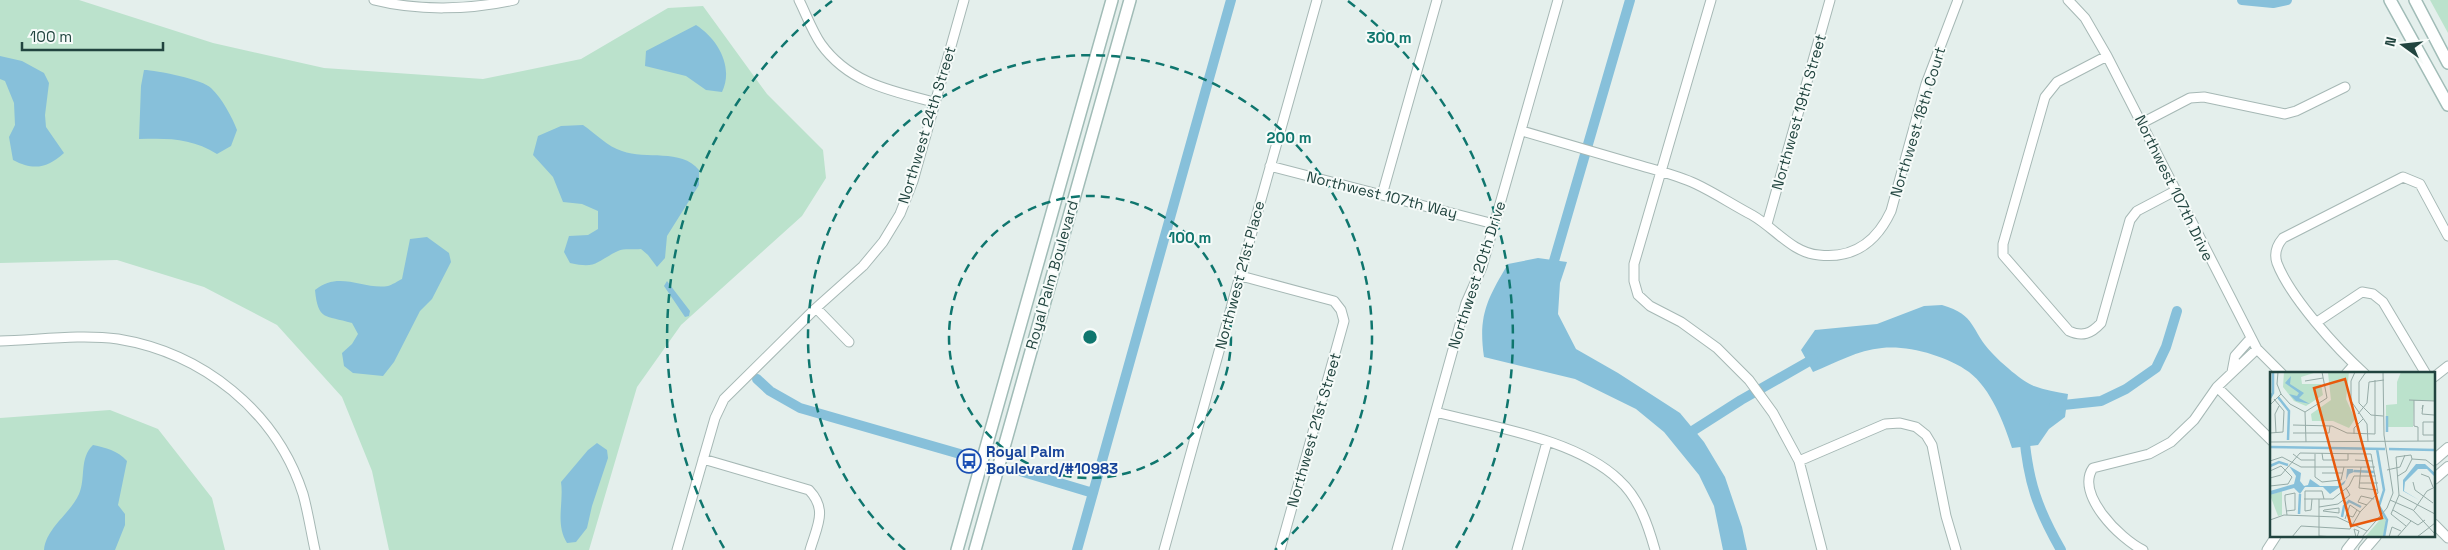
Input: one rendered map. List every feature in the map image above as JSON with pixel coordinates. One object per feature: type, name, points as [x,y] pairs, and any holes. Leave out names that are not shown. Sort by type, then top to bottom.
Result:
[{"type":"main road","name":"Royal Palm Boulevard","points":[[956,550],[1112,0]]},
{"type":"main road","name":"Royal Palm Boulevard","points":[[974,550],[1130,0]]},
{"type":"main road","points":[[2390,0],[2448,105]]},
{"type":"main road","points":[[2415,0],[2448,63]]},
{"type":"street","points":[[374,0],[391,4],[431,7],[473,6],[514,0]]},
{"type":"street","points":[[799,0],[821,44],[839,64],[855,76],[876,87],[934,102]]},
{"type":"street","name":"Northwest 24th Street","points":[[676,550],[714,418],[724,399],[816,308],[862,266],[883,242],[900,214],[913,181],[964,0]]},
{"type":"street","name":"Northwest 21st Place","points":[[1164,550],[1317,0]]},
{"type":"street","points":[[1382,196],[1437,0]]},
{"type":"street","name":"Northwest 20th Drive","points":[[1397,550],[1466,303],[1482,267],[1558,0]]},
{"type":"street","points":[[1710,0],[1634,264],[1634,281],[1638,295],[1650,306],[1681,322],[1717,348],[1749,380],[1773,413],[1799,460],[1822,550]]},
{"type":"street","name":"Northwest 19th Street","points":[[1768,224],[1830,0]]},
{"type":"street","name":"Northwest 18th Court","points":[[1768,224],[1783,239],[1801,251],[1819,256],[1839,255],[1858,250],[1872,240],[1883,228],[1891,211],[1926,84],[1958,0]]},
{"type":"street","name":"Northwest 107th Drive","points":[[2068,0],[2085,18],[2107,56],[2257,349],[2280,372]]},
{"type":"street","points":[[2107,56],[2057,82],[2045,97],[2003,244],[2003,255],[2068,331],[2078,335],[2089,333],[2101,322],[2130,220],[2137,211],[2175,191]]},
{"type":"street","points":[[2142,123],[2190,98],[2204,97],[2286,114],[2345,88]]},
{"type":"street","points":[[1522,130],[1694,183],[1768,224]]},
{"type":"street","name":"Northwest 107th Way","points":[[1270,166],[1494,224]]},
{"type":"street","points":[[2363,372],[2354,365],[2296,297],[2276,262],[2276,247],[2282,238],[2403,178],[2420,184],[2448,236]]},
{"type":"street","name":"Northwest 21st Street","points":[[1241,276],[1334,301],[1341,310],[1344,321],[1280,550]]},
{"type":"street","points":[[2317,322],[2362,292],[2373,294],[2383,302],[2425,372]]},
{"type":"street","points":[[816,308],[849,342]]},
{"type":"street","points":[[2232,372],[2235,356],[2251,338]]},
{"type":"street","points":[[0,341],[117,339],[155,348],[186,361],[228,385],[254,410],[276,438],[303,495],[315,550]]},
{"type":"street","points":[[2143,550],[2130,544],[2101,513],[2088,482],[2088,475],[2093,468],[2149,454],[2171,442],[2194,420],[2217,387],[2257,349]]},
{"type":"street","points":[[2348,372],[2354,365]]},
{"type":"street","points":[[2436,375],[2448,366]]},
{"type":"street","points":[[2217,387],[2270,440]]},
{"type":"street","points":[[1436,412],[1547,442],[1598,463],[1620,481],[1636,501],[1647,522],[1655,550]]},
{"type":"street","points":[[1799,460],[1885,424],[1900,423],[1916,427],[1926,435],[1932,446],[1946,516],[1956,550]]},
{"type":"street","points":[[1517,550],[1547,442]]},
{"type":"street","points":[[2436,458],[2448,448]]},
{"type":"street","points":[[703,460],[809,490],[818,500],[820,514],[810,550]]},
{"type":"street","points":[[2436,477],[2448,467]]},
{"type":"street","points":[[2436,526],[2448,538]]},
{"type":"street","points":[[2267,550],[2275,538]]},
{"type":"street","points":[[2347,550],[2356,538]]},
{"type":"street","points":[[2364,550],[2374,538]]},
{"type":"green space","points":[[0,0],[79,0],[213,43],[324,68],[483,79],[581,59],[668,8],[703,6],[767,94],[823,150],[826,178],[802,216],[681,325],[637,387],[589,550],[389,550],[372,471],[342,397],[277,325],[204,287],[117,260],[0,263]]},
{"type":"green space","points":[[2430,0],[2448,0],[2448,33]]},
{"type":"green space","points":[[110,410],[158,429],[212,498],[225,550],[0,550],[0,418]]},
{"type":"water","points":[[696,25],[711,38],[722,54],[726,73],[722,92],[706,90],[686,76],[645,66],[646,51]]},
{"type":"water","points":[[0,56],[22,61],[44,73],[49,83],[45,115],[46,127],[64,153],[46,165],[27,166],[13,160],[9,137],[15,125],[14,103],[5,81],[0,79]]},
{"type":"water","points":[[144,70],[190,79],[211,88],[226,108],[237,130],[231,146],[217,154],[198,145],[180,140],[139,139],[141,86]]},
{"type":"water","points":[[583,125],[617,149],[642,155],[683,159],[692,163],[699,170],[699,185],[667,236],[665,258],[657,267],[641,249],[620,250],[591,265],[570,263],[564,252],[569,236],[588,235],[598,229],[598,211],[582,204],[563,202],[553,177],[533,155],[538,136],[561,126]]},
{"type":"water","points":[[427,237],[449,253],[451,262],[432,299],[420,311],[394,362],[383,376],[353,373],[344,366],[342,353],[352,344],[358,334],[352,323],[329,317],[321,312],[316,300],[315,290],[324,284],[342,281],[369,286],[391,285],[402,279],[410,239]]},
{"type":"water","points":[[1538,258],[1567,262],[1560,283],[1558,314],[1576,349],[1618,373],[1680,413],[1704,442],[1725,477],[1742,527],[1747,550],[1723,550],[1714,506],[1699,475],[1664,432],[1636,409],[1575,379],[1484,357],[1482,343],[1483,319],[1490,298],[1508,264]]},
{"type":"water","points":[[667,281],[690,311],[689,316],[685,317],[664,286]]},
{"type":"water","points":[[1942,305],[1961,313],[1972,324],[1992,353],[2029,384],[2068,394],[2065,417],[2049,429],[2038,445],[2012,448],[2001,417],[1984,388],[1969,372],[1950,361],[1915,350],[1882,348],[1855,354],[1813,372],[1801,350],[1815,330],[1877,324],[1924,306]]},
{"type":"water","points":[[597,443],[607,450],[608,458],[592,506],[587,528],[576,542],[567,543],[561,528],[561,482],[588,450]]},
{"type":"water","points":[[93,445],[107,448],[127,461],[118,505],[125,514],[125,525],[115,550],[44,550],[49,535],[79,494],[84,462]]},
{"type":"waterway","points":[[1077,550],[1231,0]]},
{"type":"waterway","points":[[1554,261],[1630,0]]},
{"type":"waterway","points":[[2242,0],[2273,3],[2287,0]]},
{"type":"waterway","points":[[2054,406],[2101,401],[2126,389],[2156,368],[2166,347],[2177,311]]},
{"type":"waterway","points":[[1694,430],[1741,400],[1813,359]]},
{"type":"waterway","points":[[757,379],[770,391],[800,408],[960,454]]},
{"type":"waterway","points":[[2024,434],[2028,466],[2035,494],[2061,550]]},
{"type":"waterway","points":[[1013,469],[1093,493]]},
{"type":"place","name":"Royal Palm Boulevard/#10983","points":[[969,461]]}]
